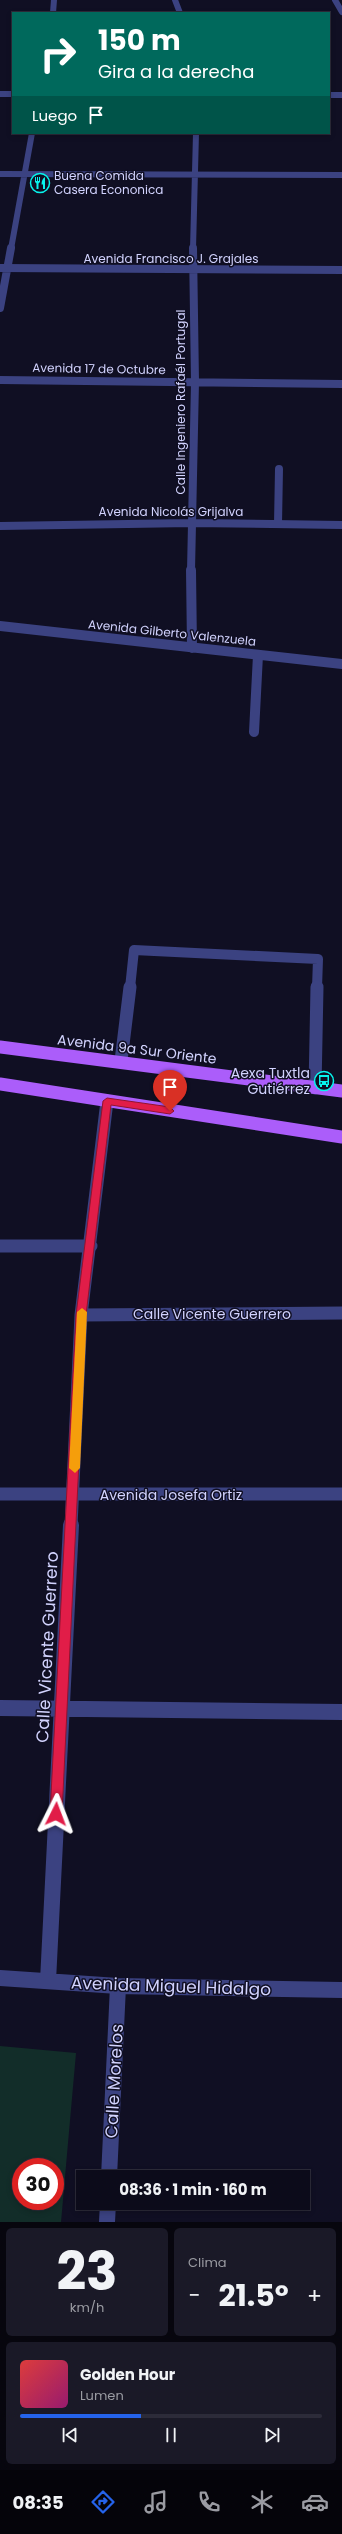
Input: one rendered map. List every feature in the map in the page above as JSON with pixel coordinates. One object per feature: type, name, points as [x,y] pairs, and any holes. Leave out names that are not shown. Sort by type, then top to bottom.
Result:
[{"type":"main road","name":"Avenida 9a Sur Oriente","points":[[0,1047],[121,1061],[342,1091]]},
{"type":"main road","points":[[0,1084],[342,1137]]},
{"type":"street","points":[[53,12],[54,0]]},
{"type":"street","points":[[175,0],[180,12]]},
{"type":"street","points":[[334,0],[342,12]]},
{"type":"street","points":[[0,94],[12,94]]},
{"type":"street","points":[[330,95],[342,95]]},
{"type":"street","points":[[0,308],[9,268],[23,174],[32,134]]},
{"type":"street","name":"Calle Ingeniero Rafaél Portugal","points":[[192,648],[191,523],[195,382],[192,270],[196,134]]},
{"type":"street","points":[[0,174],[342,175]]},
{"type":"street","name":"Avenida Francisco J. Grajales","points":[[0,268],[342,270]]},
{"type":"street","name":"Avenida 17 de Octubre","points":[[0,380],[342,384]]},
{"type":"street","points":[[278,524],[279,469]]},
{"type":"street","name":"Avenida Nicolás Grijalva","points":[[0,526],[191,523],[342,525]]},
{"type":"street","name":"Avenida Gilberto Valenzuela","points":[[0,626],[342,664]]},
{"type":"street","points":[[254,732],[258,655]]},
{"type":"street","points":[[121,1061],[134,950],[318,959],[315,1088]]},
{"type":"street","name":"Calle Vicente Guerrero","points":[[48,1981],[61,1708],[74,1495],[81,1315],[91,1246],[107,1101]]},
{"type":"street","points":[[0,1246],[91,1246]]},
{"type":"street","name":"Calle Vicente Guerrero","points":[[81,1315],[342,1313]]},
{"type":"street","name":"Avenida Josefa Ortiz","points":[[0,1494],[342,1494]]},
{"type":"street","points":[[0,1708],[342,1712]]},
{"type":"street","name":"Avenida Miguel Hidalgo","points":[[0,1978],[118,1986],[342,1990]]},
{"type":"street","name":"Calle Morelos","points":[[109,2170],[118,1986]]},
{"type":"street","points":[[107,2222],[108,2210]]},
{"type":"green space","points":[[0,2046],[76,2053],[64,2188],[64,2158],[12,2158],[12,2210],[62,2210],[61,2222],[0,2222]]},
{"type":"slow traffic","points":[[75,1468],[82,1312]]},
{"type":"place","name":"Buena Comida Casera Econonica","points":[[40,183]]},
{"type":"place","name":"Aexa Tuxtla Gutiérrez","points":[[324,1081]]},
{"type":"route","points":[[56,1814],[74,1495],[81,1315],[91,1246],[107,1101],[170,1111]]}]
